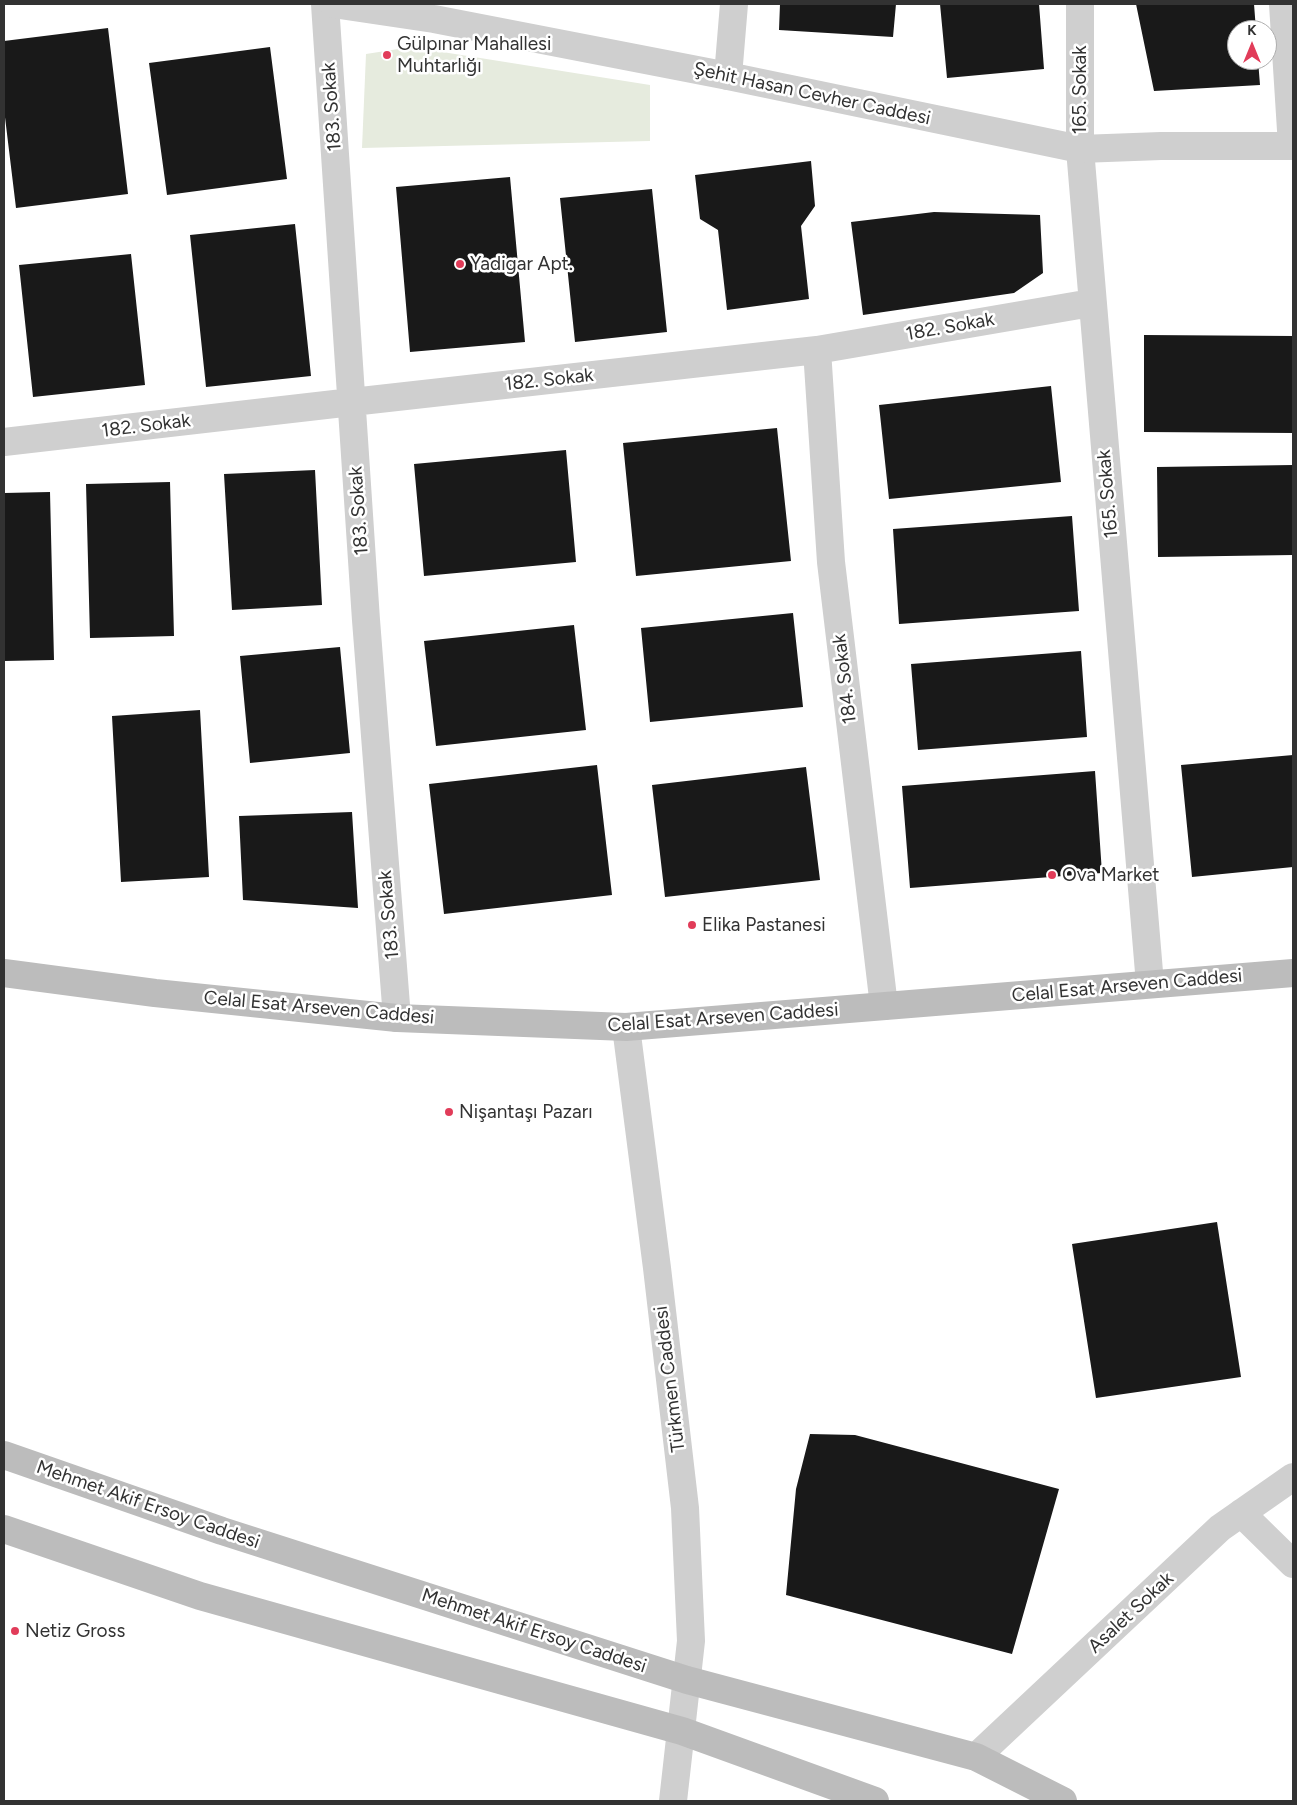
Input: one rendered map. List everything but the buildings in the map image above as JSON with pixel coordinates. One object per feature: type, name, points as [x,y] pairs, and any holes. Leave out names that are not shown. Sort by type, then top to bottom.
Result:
[{"type":"main road","name":"Celal Esat Arseven Caddesi","points":[[4,973],[155,993],[397,1018],[626,1027],[1293,973]]},
{"type":"main road","name":"Mehmet Akif Ersoy Caddesi","points":[[4,1456],[222,1531],[687,1680],[976,1758],[1063,1801]]},
{"type":"main road","points":[[4,1529],[200,1596],[682,1731],[875,1801]]},
{"type":"street","name":"183. Sokak","points":[[325,4],[366,620],[397,1018]]},
{"type":"street","name":"Şehit Hasan Cevher Caddesi","points":[[332,4],[435,11],[728,76],[1080,149],[1161,146],[1293,146]]},
{"type":"street","points":[[728,76],[734,4]]},
{"type":"street","name":"165. Sokak","points":[[1080,4],[1080,149],[1091,303],[1150,984]]},
{"type":"street","points":[[1283,4],[1293,146]]},
{"type":"street","name":"182. Sokak","points":[[4,442],[817,350],[1091,303]]},
{"type":"street","name":"184. Sokak","points":[[817,350],[831,562],[884,1006]]},
{"type":"street","name":"Türkmen Caddesi","points":[[626,1027],[685,1508],[691,1642],[673,1801]]},
{"type":"street","name":"Asalet Sokak","points":[[976,1758],[1220,1528],[1293,1476]]},
{"type":"street","points":[[1241,1513],[1293,1564]]},
{"type":"shaded area","points":[[411,47],[650,85],[650,141],[362,148],[366,54]]},
{"type":"place","name":"Gülpınar Mahallesi Muhtarlığı","points":[[387,55]]},
{"type":"place","name":"Yadigar Apt.","points":[[460,264]]},
{"type":"place","name":"Ova Market","points":[[1052,875]]},
{"type":"place","name":"Elika Pastanesi","points":[[692,925]]},
{"type":"place","name":"Nişantaşı Pazarı","points":[[449,1112]]},
{"type":"place","name":"Netiz Gross","points":[[15,1631]]}]
